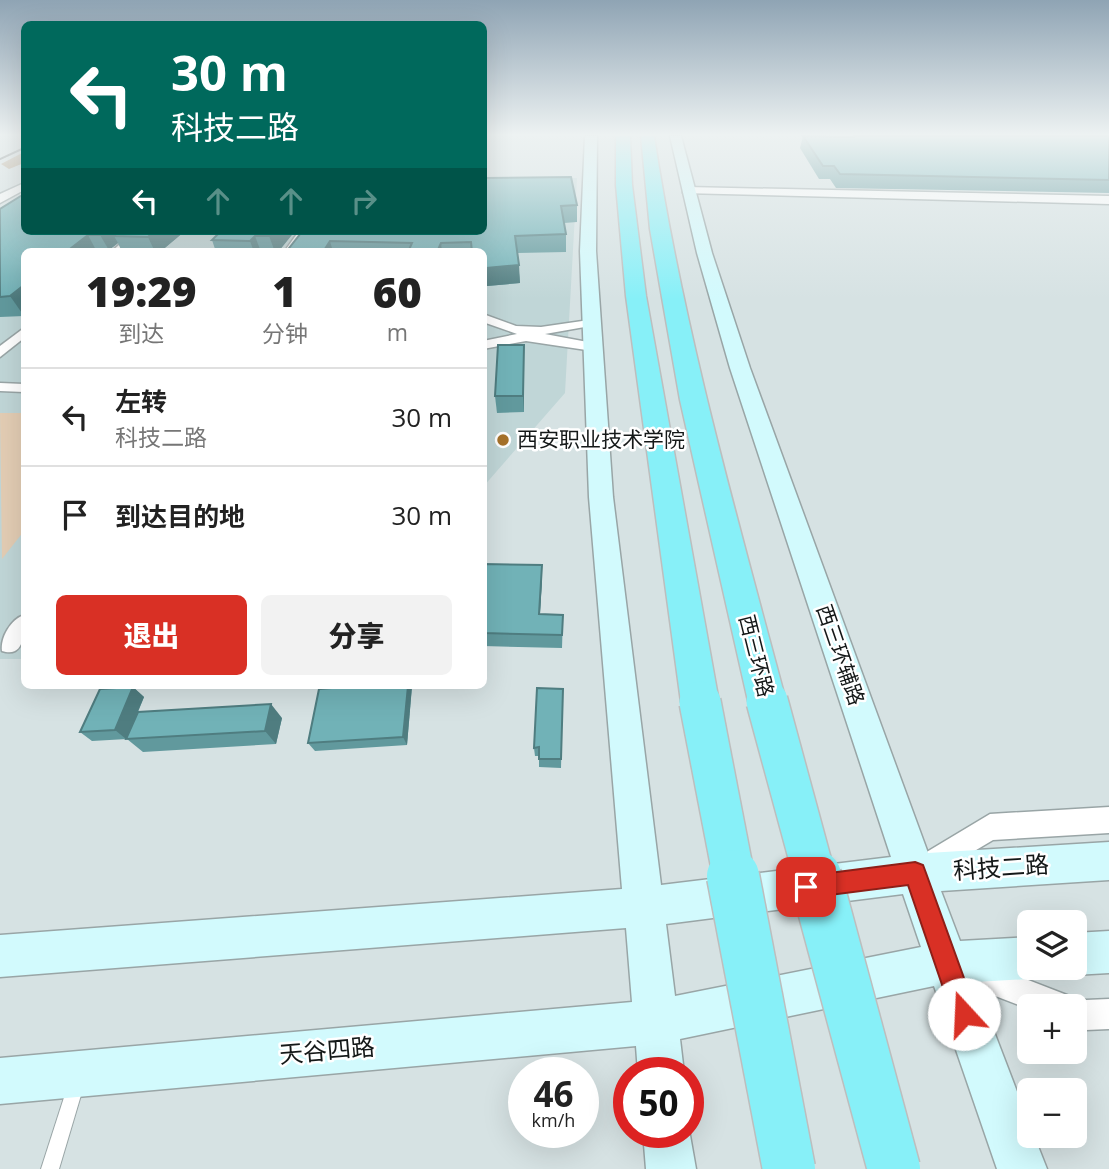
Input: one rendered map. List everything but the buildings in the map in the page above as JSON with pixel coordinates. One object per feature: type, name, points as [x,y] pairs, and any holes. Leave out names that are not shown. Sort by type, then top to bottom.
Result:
[{"type":"highway","name":"西三环路","points":[[636,191],[636,296],[699,702],[789,1169]]},
{"type":"highway","name":"西三环路","points":[[649,191],[693,400],[767,701],[894,1169]]},
{"type":"main road","points":[[590,191],[588,251],[601,497],[659,1057]]},
{"type":"main road","name":"西三环辅路","points":[[687,191],[739,365],[945,963],[1022,1169]]},
{"type":"main road","name":"科技二路","points":[[643,907],[915,873],[1109,861]]},
{"type":"main road","points":[[0,956],[643,907]]},
{"type":"main road","points":[[1087,953],[1109,952]]},
{"type":"main road","points":[[655,1021],[945,963],[1017,958]]},
{"type":"main road","name":"天谷四路","points":[[0,1082],[655,1021]]},
{"type":"main road","points":[[669,1148],[671,1169]]},
{"type":"street","points":[[0,199],[16,191]]},
{"type":"street","points":[[688,194],[1109,202]]},
{"type":"street","points":[[121,248],[136,235]]},
{"type":"street","points":[[487,320],[514,330],[592,334]]},
{"type":"street","points":[[0,329],[21,331]]},
{"type":"street","points":[[0,353],[21,334]]},
{"type":"street","points":[[487,344],[513,336],[592,334]]},
{"type":"street","points":[[0,387],[21,388]]},
{"type":"street","points":[[11,645],[21,628]]},
{"type":"street","points":[[915,873],[990,827],[1109,820]]},
{"type":"street","points":[[945,963],[1029,994]]},
{"type":"street","points":[[1087,1015],[1109,1014]]},
{"type":"lane","points":[[50,1169],[79,1074]]},
{"type":"shaded area","name":"西安职业技术学院","points":[[487,191],[576,191],[565,393],[487,482],[487,248],[21,248],[21,659],[0,659],[0,219],[21,230],[21,235],[487,235]]},
{"type":"shaded area","points":[[0,413],[21,413],[21,535],[2,559]]},
{"type":"place","name":"西安职业技术学院","points":[[503,440]]},
{"type":"route","points":[[806,887],[915,873],[964,1014]]}]
